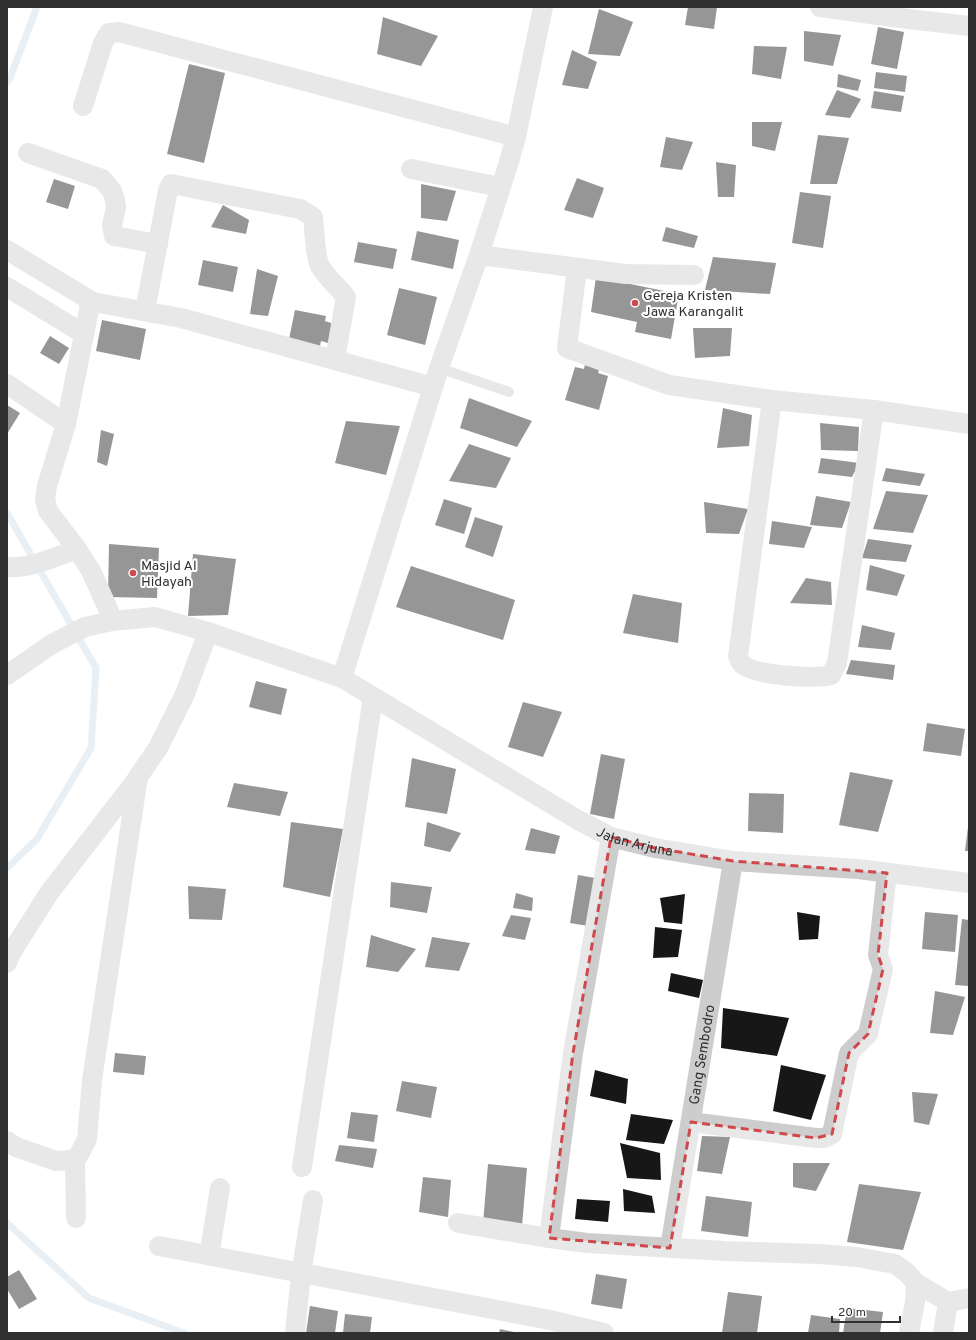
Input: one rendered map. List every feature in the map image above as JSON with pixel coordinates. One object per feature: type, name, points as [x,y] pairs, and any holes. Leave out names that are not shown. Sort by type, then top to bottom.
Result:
[{"type":"street","points":[[342,678],[439,368],[479,255],[516,137],[543,7]]},
{"type":"street","points":[[820,7],[969,26]]},
{"type":"street","points":[[83,106],[102,43],[109,33],[119,32],[516,137]]},
{"type":"street","points":[[28,154],[102,179],[112,191],[115,200],[116,208],[112,226],[114,236],[158,244]]},
{"type":"street","points":[[411,169],[500,187]]},
{"type":"street","points":[[145,311],[168,190],[171,184],[300,209],[313,217],[319,265],[346,297],[335,359]]},
{"type":"street","points":[[7,250],[93,302],[181,318],[433,387]]},
{"type":"street","points":[[479,255],[626,274],[694,275]]},
{"type":"street","points":[[577,268],[567,348],[669,385],[772,400],[874,410],[969,424]]},
{"type":"street","points":[[7,287],[84,334]]},
{"type":"street","points":[[93,302],[90,305],[66,424],[44,500],[48,511],[77,549],[91,571],[112,621]]},
{"type":"street","points":[[7,384],[66,424]]},
{"type":"street","points":[[772,400],[738,656],[741,664],[749,668],[777,675],[821,677],[831,675],[837,663],[874,410]]},
{"type":"street","points":[[11,568],[46,560],[77,549]]},
{"type":"street","name":"Jalan Arjuna","points":[[7,675],[52,644],[85,627],[112,621],[155,617],[208,632],[342,678],[578,820],[612,837],[655,848],[733,861],[858,869],[969,884]]},
{"type":"street","points":[[7,964],[12,953],[49,893],[138,777],[158,748],[185,694],[208,632]]},
{"type":"street","points":[[302,1167],[373,697]]},
{"type":"street","points":[[76,1218],[74,1160],[80,1153],[87,1139],[92,1080],[138,777]]},
{"type":"street","points":[[549,1238],[573,1053],[612,837]]},
{"type":"street","name":"Gang Sembodro","points":[[670,1248],[733,861]]},
{"type":"street","points":[[691,1122],[816,1138],[824,1138],[832,1134],[849,1053],[868,1034],[883,969],[878,955],[887,873]]},
{"type":"street","points":[[7,1141],[16,1147],[56,1161],[74,1160]]},
{"type":"street","points":[[209,1256],[220,1188]]},
{"type":"street","points":[[295,1333],[301,1274],[313,1200]]},
{"type":"street","points":[[458,1223],[587,1244],[857,1257],[895,1264],[908,1273],[916,1283],[948,1302],[969,1298]]},
{"type":"street","points":[[159,1246],[301,1274],[549,1327],[604,1333]]},
{"type":"street","points":[[909,1333],[915,1302],[916,1283]]},
{"type":"street","points":[[943,1333],[948,1302]]},
{"type":"lane","points":[[439,368],[509,392]]},
{"type":"highlighted area","points":[[611,837],[655,848],[733,861],[887,873],[878,955],[883,969],[868,1034],[849,1053],[832,1134],[816,1138],[691,1122],[670,1248],[549,1238],[573,1053]]},
{"type":"building","points":[[688,7],[717,7],[714,29],[685,25]]},
{"type":"building","points":[[599,9],[633,22],[620,56],[588,54]]},
{"type":"building","points":[[383,17],[438,36],[421,66],[377,54]]},
{"type":"building","points":[[878,27],[904,32],[897,69],[871,64]]},
{"type":"building","points":[[804,31],[841,35],[833,66],[804,61]]},
{"type":"building","points":[[754,46],[787,47],[781,79],[752,74]]},
{"type":"building","points":[[572,50],[597,62],[588,89],[562,85]]},
{"type":"building","points":[[189,64],[225,73],[204,163],[167,154]]},
{"type":"building","points":[[876,72],[907,76],[905,92],[874,88]]},
{"type":"building","points":[[838,74],[861,80],[858,91],[837,87]]},
{"type":"building","points":[[837,90],[861,99],[850,118],[825,115]]},
{"type":"building","points":[[874,91],[904,96],[901,112],[871,108]]},
{"type":"building","points":[[752,122],[782,122],[775,151],[752,146]]},
{"type":"building","points":[[818,135],[849,138],[837,184],[810,184]]},
{"type":"building","points":[[666,137],[693,142],[682,170],[660,167]]},
{"type":"building","points":[[716,162],[736,165],[734,197],[718,197]]},
{"type":"building","points":[[577,178],[604,188],[593,218],[564,210]]},
{"type":"building","points":[[54,179],[75,186],[68,209],[46,202]]},
{"type":"building","points":[[421,184],[456,191],[447,221],[421,218]]},
{"type":"building","points":[[800,192],[831,196],[823,248],[792,243]]},
{"type":"building","points":[[223,205],[249,220],[246,234],[211,227]]},
{"type":"building","points":[[666,227],[698,236],[694,248],[662,241]]},
{"type":"building","points":[[417,231],[459,240],[453,269],[411,260]]},
{"type":"building","points":[[358,242],[397,249],[393,269],[354,262]]},
{"type":"building","points":[[713,257],[776,263],[770,294],[705,290]]},
{"type":"building","points":[[203,260],[238,267],[233,292],[198,285]]},
{"type":"building","points":[[257,269],[278,276],[268,316],[250,314]]},
{"type":"building","name":"Gereja Kristen Jawa Karangalit","points":[[596,277],[679,294],[671,339],[635,332],[637,322],[591,312]]},
{"type":"building","points":[[399,288],[437,297],[425,345],[387,335]]},
{"type":"building","points":[[295,310],[326,316],[325,321],[334,324],[328,343],[321,341],[320,346],[289,339]]},
{"type":"building","points":[[102,320],[146,329],[140,360],[96,351]]},
{"type":"building","points":[[693,328],[732,328],[730,356],[695,358]]},
{"type":"building","points":[[50,336],[69,348],[59,364],[40,353]]},
{"type":"building","points":[[586,360],[601,364],[598,373],[608,376],[599,410],[565,400],[575,367],[584,369]]},
{"type":"building","points":[[469,398],[532,421],[517,447],[460,428]]},
{"type":"building","points":[[7,405],[20,413],[7,434]]},
{"type":"building","points":[[723,408],[752,415],[749,446],[717,448]]},
{"type":"building","points":[[346,421],[400,426],[386,475],[335,463]]},
{"type":"building","points":[[820,423],[859,427],[858,451],[821,450]]},
{"type":"building","points":[[101,430],[114,434],[107,466],[97,462]]},
{"type":"building","points":[[469,444],[511,458],[496,488],[449,481]]},
{"type":"building","points":[[821,458],[859,463],[852,477],[818,473]]},
{"type":"building","points":[[886,468],[925,474],[920,486],[882,481]]},
{"type":"building","points":[[886,491],[928,495],[913,533],[873,529]]},
{"type":"building","points":[[816,496],[851,502],[842,528],[810,525]]},
{"type":"building","points":[[444,499],[472,508],[464,534],[435,525]]},
{"type":"building","points":[[704,502],[748,509],[739,534],[706,533]]},
{"type":"building","points":[[475,517],[503,526],[493,557],[465,547]]},
{"type":"building","points":[[772,521],[812,527],[804,548],[769,544]]},
{"type":"building","points":[[868,539],[912,545],[906,562],[862,558]]},
{"type":"building","name":"Masjid Al Hidayah","points":[[109,544],[159,548],[157,598],[108,597]]},
{"type":"building","points":[[193,554],[236,559],[228,615],[188,616]]},
{"type":"building","points":[[870,565],[905,575],[897,596],[866,590]]},
{"type":"building","points":[[411,566],[515,600],[503,640],[396,607]]},
{"type":"building","points":[[806,578],[831,582],[832,605],[790,603]]},
{"type":"building","points":[[633,594],[682,603],[678,643],[623,633]]},
{"type":"building","points":[[862,625],[895,633],[891,650],[858,647]]},
{"type":"building","points":[[851,660],[895,665],[893,680],[846,674]]},
{"type":"building","points":[[256,681],[287,689],[281,715],[249,707]]},
{"type":"building","points":[[523,702],[562,712],[543,757],[508,747]]},
{"type":"building","points":[[927,723],[965,729],[961,756],[923,751]]},
{"type":"building","points":[[601,754],[625,759],[614,819],[590,814]]},
{"type":"building","points":[[412,758],[456,769],[447,814],[405,807]]},
{"type":"building","points":[[850,772],[893,780],[878,832],[839,825]]},
{"type":"building","points":[[234,783],[288,792],[280,816],[227,807]]},
{"type":"building","points":[[749,793],[784,794],[783,833],[748,831]]},
{"type":"building","points":[[291,822],[343,829],[330,897],[283,887]]},
{"type":"building","points":[[427,822],[461,833],[450,852],[424,846]]},
{"type":"building","points":[[968,827],[969,851],[965,851]]},
{"type":"building","points":[[531,828],[560,836],[555,854],[525,850]]},
{"type":"building","points":[[578,875],[601,879],[594,927],[570,923]]},
{"type":"building","points":[[391,882],[432,887],[427,913],[390,907]]},
{"type":"building","points":[[188,886],[226,889],[222,920],[189,919]]},
{"type":"building","points":[[516,893],[533,898],[532,911],[513,908]]},
{"type":"building","points":[[685,894],[682,924],[664,922],[660,898]]},
{"type":"building","points":[[797,912],[820,916],[818,939],[799,940]]},
{"type":"building","points":[[925,912],[958,915],[955,952],[922,949]]},
{"type":"building","points":[[511,915],[531,918],[525,940],[502,936]]},
{"type":"building","points":[[962,919],[969,920],[969,986],[955,985]]},
{"type":"building","points":[[655,927],[682,930],[678,957],[653,958]]},
{"type":"building","points":[[371,935],[416,949],[398,972],[366,967]]},
{"type":"building","points":[[432,937],[470,943],[459,971],[425,967]]},
{"type":"building","points":[[671,973],[703,980],[699,998],[668,991]]},
{"type":"building","points":[[935,991],[965,997],[953,1035],[930,1033]]},
{"type":"building","points":[[723,1008],[789,1018],[777,1056],[721,1048]]},
{"type":"building","points":[[115,1053],[146,1056],[144,1075],[113,1072]]},
{"type":"building","points":[[781,1065],[826,1075],[811,1120],[773,1111]]},
{"type":"building","points":[[595,1070],[628,1079],[626,1104],[590,1096]]},
{"type":"building","points":[[402,1081],[437,1087],[431,1118],[396,1111]]},
{"type":"building","points":[[912,1092],[938,1094],[929,1125],[914,1122]]},
{"type":"building","points":[[351,1112],[378,1115],[374,1142],[347,1138]]},
{"type":"building","points":[[631,1114],[673,1120],[664,1144],[626,1140]]},
{"type":"building","points":[[702,1136],[730,1137],[722,1174],[697,1171]]},
{"type":"building","points":[[620,1143],[660,1153],[661,1180],[627,1178]]},
{"type":"building","points":[[339,1145],[377,1149],[373,1168],[335,1161]]},
{"type":"building","points":[[793,1163],[830,1163],[816,1191],[793,1187]]},
{"type":"building","points":[[488,1164],[527,1168],[522,1226],[483,1223]]},
{"type":"building","points":[[423,1177],[451,1180],[448,1217],[419,1212]]},
{"type":"building","points":[[859,1184],[921,1192],[903,1250],[847,1242]]},
{"type":"building","points":[[623,1189],[652,1196],[655,1213],[624,1211]]},
{"type":"building","points":[[706,1196],[752,1202],[748,1237],[701,1231]]},
{"type":"building","points":[[577,1199],[610,1201],[608,1222],[575,1219]]},
{"type":"building","points":[[19,1270],[37,1299],[19,1309],[7,1289],[7,1277]]},
{"type":"building","points":[[596,1274],[627,1279],[622,1309],[591,1304]]},
{"type":"building","points":[[728,1292],[762,1296],[757,1333],[722,1333]]},
{"type":"building","points":[[310,1306],[338,1311],[335,1333],[306,1333]]},
{"type":"building","points":[[847,1308],[883,1312],[880,1333],[843,1333]]},
{"type":"building","points":[[345,1314],[372,1317],[370,1333],[343,1333]]},
{"type":"building","points":[[811,1315],[840,1319],[839,1333],[808,1333]]},
{"type":"building","points":[[500,1329],[514,1332],[514,1333],[499,1333]]},
{"type":"waterway","points":[[7,82],[10,78],[37,7]]},
{"type":"waterway","points":[[7,513],[96,668],[91,748],[37,839],[7,868]]},
{"type":"waterway","points":[[7,1223],[89,1298],[184,1333]]},
{"type":"place","name":"Gereja Kristen Jawa Karangalit","points":[[635,303]]},
{"type":"place","name":"Masjid Al Hidayah","points":[[133,573]]}]
